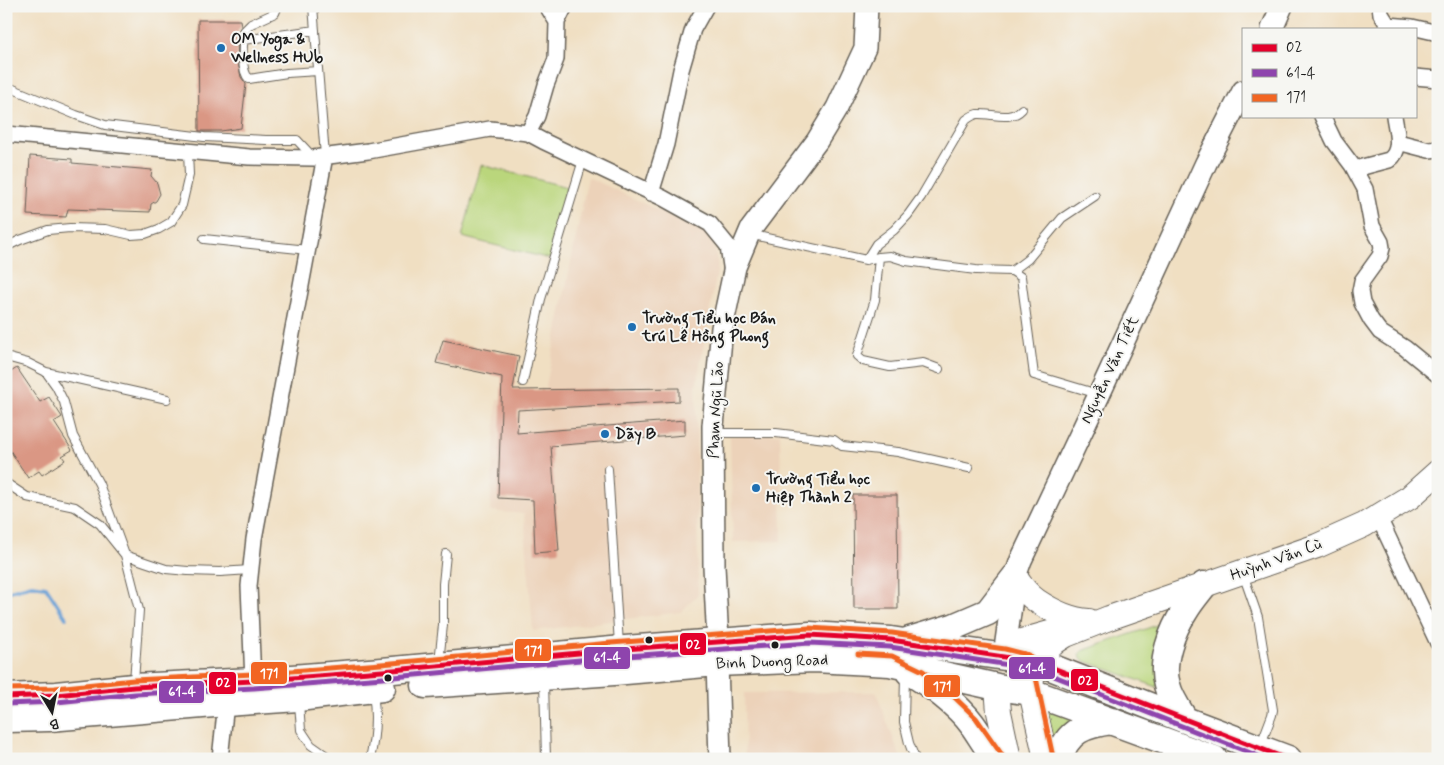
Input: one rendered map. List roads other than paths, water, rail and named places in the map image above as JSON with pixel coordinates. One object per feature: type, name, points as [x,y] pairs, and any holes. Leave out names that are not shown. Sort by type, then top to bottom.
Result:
[{"type":"highway","points":[[996,759],[971,722],[943,696],[918,677],[900,658],[953,627],[988,612],[1015,577]]},
{"type":"highway","points":[[1184,720],[1166,684],[1165,667],[1168,648],[1175,628],[1204,586]]},
{"type":"highway","name":"Binh Duong Road","points":[[6,719],[49,718],[226,702],[298,698],[373,689],[614,672],[810,635],[891,640],[900,658],[997,687],[1031,692],[1214,759]]},
{"type":"highway","name":"Binh Duong Road","points":[[6,697],[56,695],[134,687],[253,681],[619,650],[718,652]]},
{"type":"highway","points":[[997,687],[1022,655]]},
{"type":"highway","points":[[1022,655],[1031,692]]},
{"type":"highway","name":"Binh Duong Road","points":[[900,658],[1022,655],[1184,720],[1288,759]]},
{"type":"highway","points":[[1059,759],[1067,740],[1078,730],[1112,721]]},
{"type":"main road","name":"Huỳnh Văn Cù","points":[[1022,655],[1046,651],[1059,639],[1081,628],[1317,546],[1364,525],[1410,497],[1438,472]]},
{"type":"main road","points":[[1015,577],[1036,600],[1070,618],[1101,621]]},
{"type":"main road","points":[[997,687],[999,712],[1009,759]]},
{"type":"main road","points":[[1031,692],[1046,759]]},
{"type":"street","points":[[547,6],[557,22]]},
{"type":"street","points":[[528,133],[537,116],[556,59],[557,22],[565,6]]},
{"type":"street","points":[[651,193],[666,144],[693,29],[706,6]]},
{"type":"street","name":"Phạm Ngũ Lão","points":[[720,759],[714,566],[713,433],[722,328],[735,267],[751,229],[817,141],[837,108],[865,48],[867,6]]},
{"type":"street","points":[[1272,28],[1282,6]]},
{"type":"street","points":[[1380,6],[1381,14],[1388,25],[1412,27],[1438,33]]},
{"type":"street","points":[[1416,77],[1438,79]]},
{"type":"street","name":"Nguyễn Văn Tiết","points":[[1022,655],[1015,577],[1020,560],[1100,395],[1206,163],[1242,93]]},
{"type":"street","points":[[1323,118],[1334,141],[1355,169],[1365,188],[1372,226],[1382,248],[1380,256],[1362,281],[1360,291],[1362,303],[1380,332],[1405,348],[1438,375]]},
{"type":"street","points":[[1355,169],[1389,160],[1394,156],[1398,142],[1394,118]]},
{"type":"street","points":[[6,134],[249,157],[319,157],[368,151],[490,129],[528,133],[710,224],[728,246],[733,277]]},
{"type":"street","points":[[1398,142],[1429,150],[1438,149]]},
{"type":"street","points":[[253,681],[250,570],[254,539],[308,250],[319,157]]},
{"type":"street","points":[[1378,516],[1438,643]]},
{"type":"street","points":[[220,759],[226,702]]},
{"type":"lane","points":[[278,6],[275,13],[251,24],[244,31],[243,51],[246,75],[249,80],[287,73],[318,71]]},
{"type":"lane","points":[[313,6],[318,71],[319,157]]},
{"type":"lane","points":[[243,40],[315,30]]},
{"type":"lane","points":[[6,86],[105,125],[204,137],[297,140],[319,157]]},
{"type":"lane","points":[[866,260],[876,244],[894,230],[921,197],[966,120],[977,114],[996,117],[1010,116],[1022,109]]},
{"type":"lane","points":[[6,247],[48,230],[70,228],[105,229],[131,235],[146,234],[159,229],[171,222],[182,206],[189,175],[188,152]]},
{"type":"lane","points":[[524,382],[541,299],[583,160]]},
{"type":"lane","points":[[1012,271],[1028,259],[1062,218],[1095,196]]},
{"type":"lane","points":[[749,234],[866,260],[890,256],[906,261],[976,270],[1012,271],[1021,277],[1034,375],[1100,395]]},
{"type":"lane","points":[[204,239],[308,250]]},
{"type":"lane","points":[[879,257],[875,300],[857,356],[863,361],[890,367],[923,363],[939,370]]},
{"type":"lane","points":[[6,356],[28,363],[46,372],[167,399]]},
{"type":"lane","points":[[46,372],[64,402],[73,436],[99,484],[125,555],[139,610],[134,687]]},
{"type":"lane","points":[[713,433],[776,433],[834,440],[842,446],[898,452],[969,468]]},
{"type":"lane","points":[[608,469],[619,650]]},
{"type":"lane","points":[[6,483],[27,497],[75,508],[100,524],[125,555],[166,569],[220,572],[250,570]]},
{"type":"lane","points":[[438,666],[443,625],[443,584],[446,554]]},
{"type":"lane","points":[[1242,572],[1258,618],[1273,710],[1259,748]]},
{"type":"lane","points":[[900,658],[904,722],[915,759]]},
{"type":"lane","points":[[544,676],[546,759]]},
{"type":"lane","points":[[370,759],[375,736],[376,710],[373,689]]},
{"type":"lane","points":[[298,698],[301,730],[311,744],[331,759]]},
{"type":"waterway","points":[[6,592],[32,585],[46,587],[66,618]]},
{"type":"place","name":"OM Yoga & Wellness HUb","points":[[221,48]]},
{"type":"place","name":"Trường Tiểu học Bán trú Lê Hồng Phong","points":[[632,327]]},
{"type":"place","name":"Dãy B","points":[[605,434]]},
{"type":"place","name":"Trường Tiểu học Hiệp Thành 2","points":[[756,488]]}]
